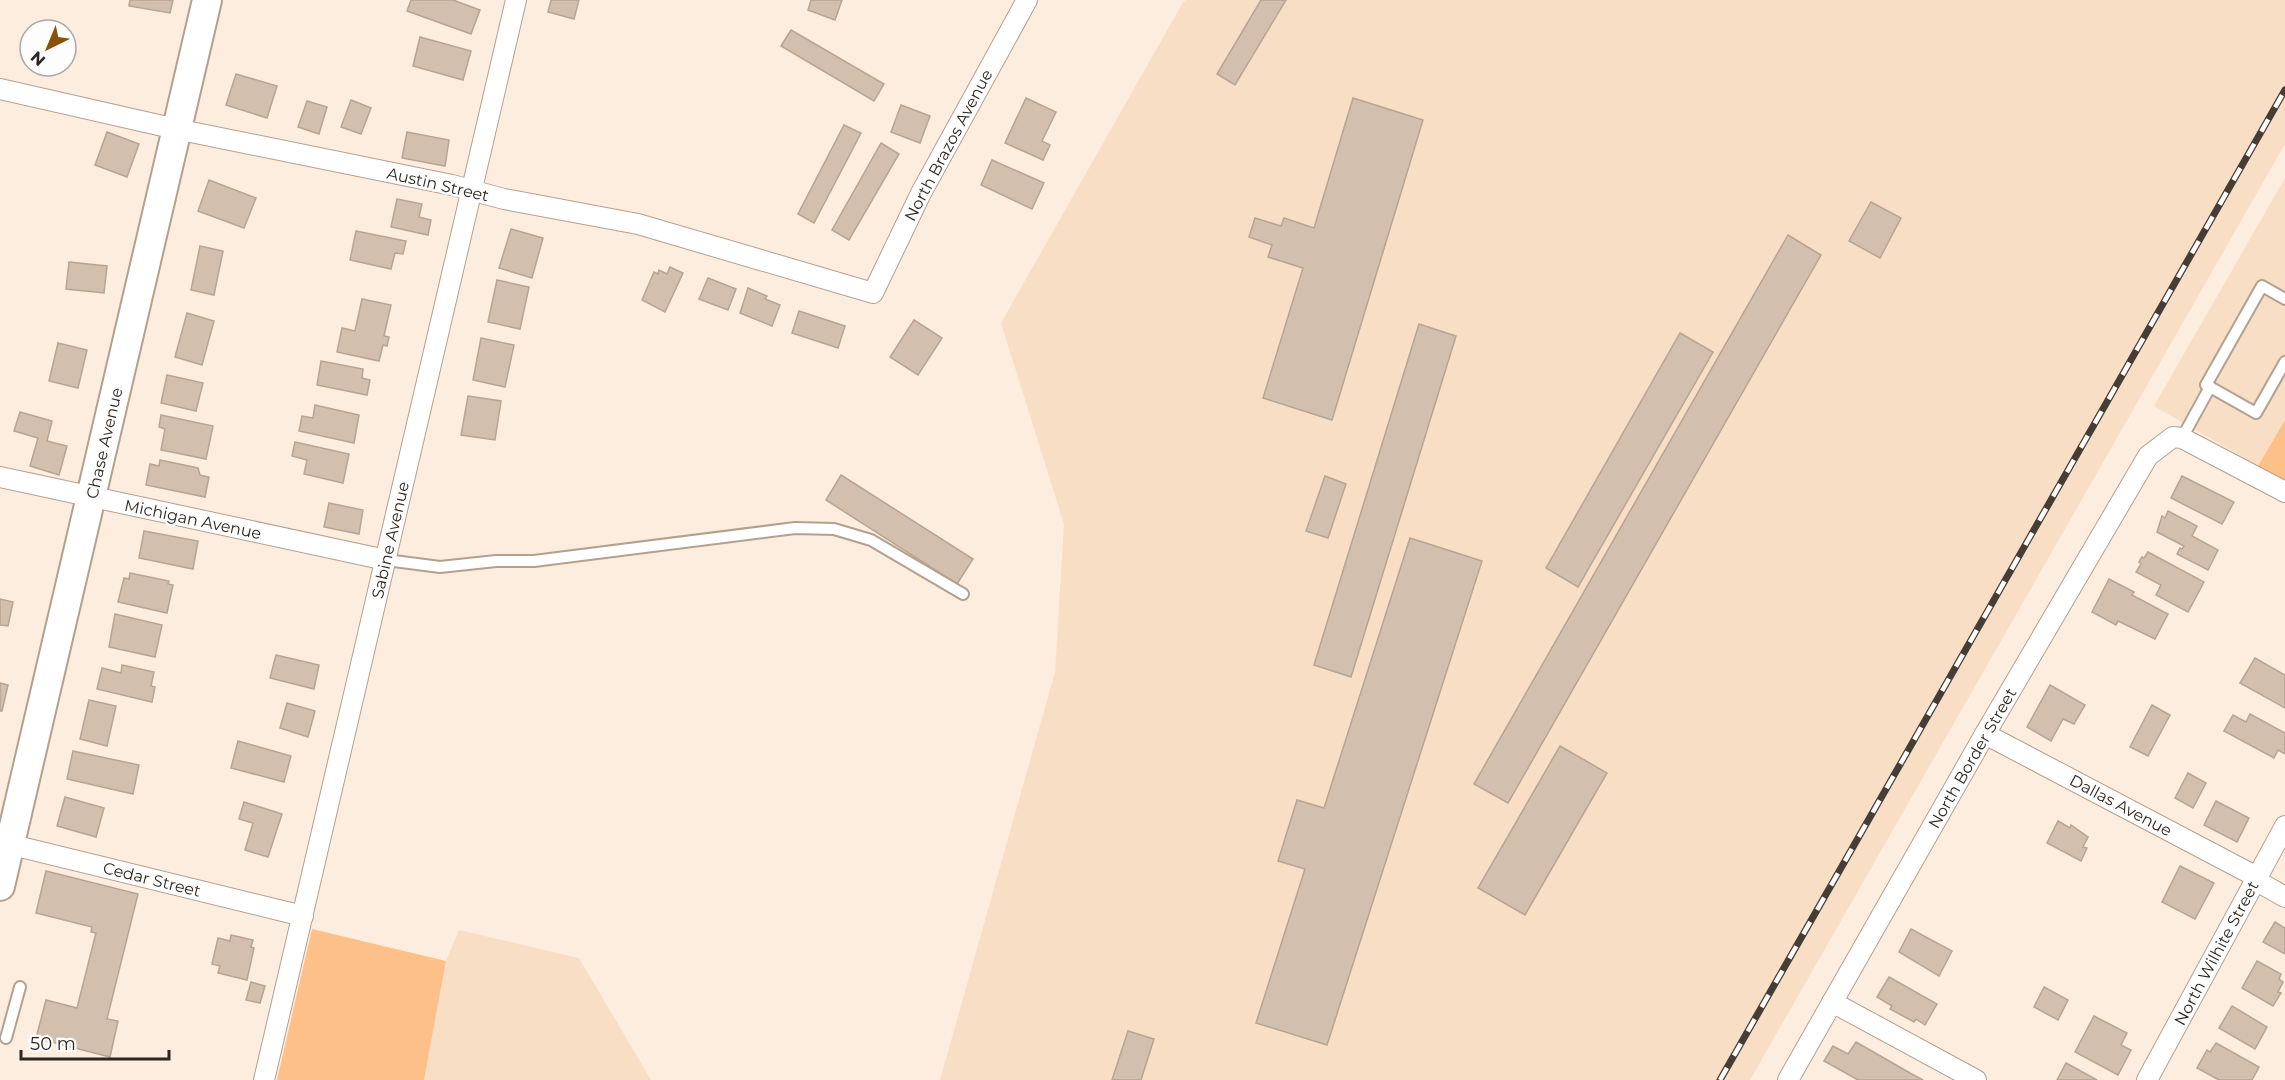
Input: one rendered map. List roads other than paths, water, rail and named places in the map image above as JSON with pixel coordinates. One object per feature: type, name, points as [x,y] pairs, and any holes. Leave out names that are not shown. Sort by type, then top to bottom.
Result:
[{"type":"street","name":"Chase Avenue","points":[[0,886],[5,843],[92,497],[207,0]]},
{"type":"street","name":"Sabine Avenue","points":[[264,1080],[516,0]]},
{"type":"street","name":"North Brazos Avenue","points":[[873,293],[921,193],[1027,0]]},
{"type":"street","name":"Austin Street","points":[[0,89],[176,129],[452,185],[471,192],[638,224],[873,293]]},
{"type":"street","points":[[2173,440],[2285,492]]},
{"type":"street","name":"North Border Street","points":[[1788,1080],[2148,456],[2173,440]]},
{"type":"street","name":"Michigan Avenue","points":[[0,477],[386,560]]},
{"type":"street","name":"Dallas Avenue","points":[[1985,735],[2256,879],[2285,897]]},
{"type":"street","name":"North Wilhite Street","points":[[2147,1080],[2285,826]]},
{"type":"street","name":"Cedar Street","points":[[5,843],[303,916]]},
{"type":"street","points":[[1833,1002],[1976,1080]]},
{"type":"lane","points":[[2285,299],[2262,286],[2206,385],[2256,413],[2285,362]]},
{"type":"lane","points":[[2173,440],[2210,387]]},
{"type":"lane","points":[[386,560],[440,567],[496,561],[534,561],[795,528],[834,529],[871,540],[963,594]]},
{"type":"lane","points":[[6,1038],[20,987]]},
{"type":"railway","points":[[1720,1080],[2285,90]]}]
